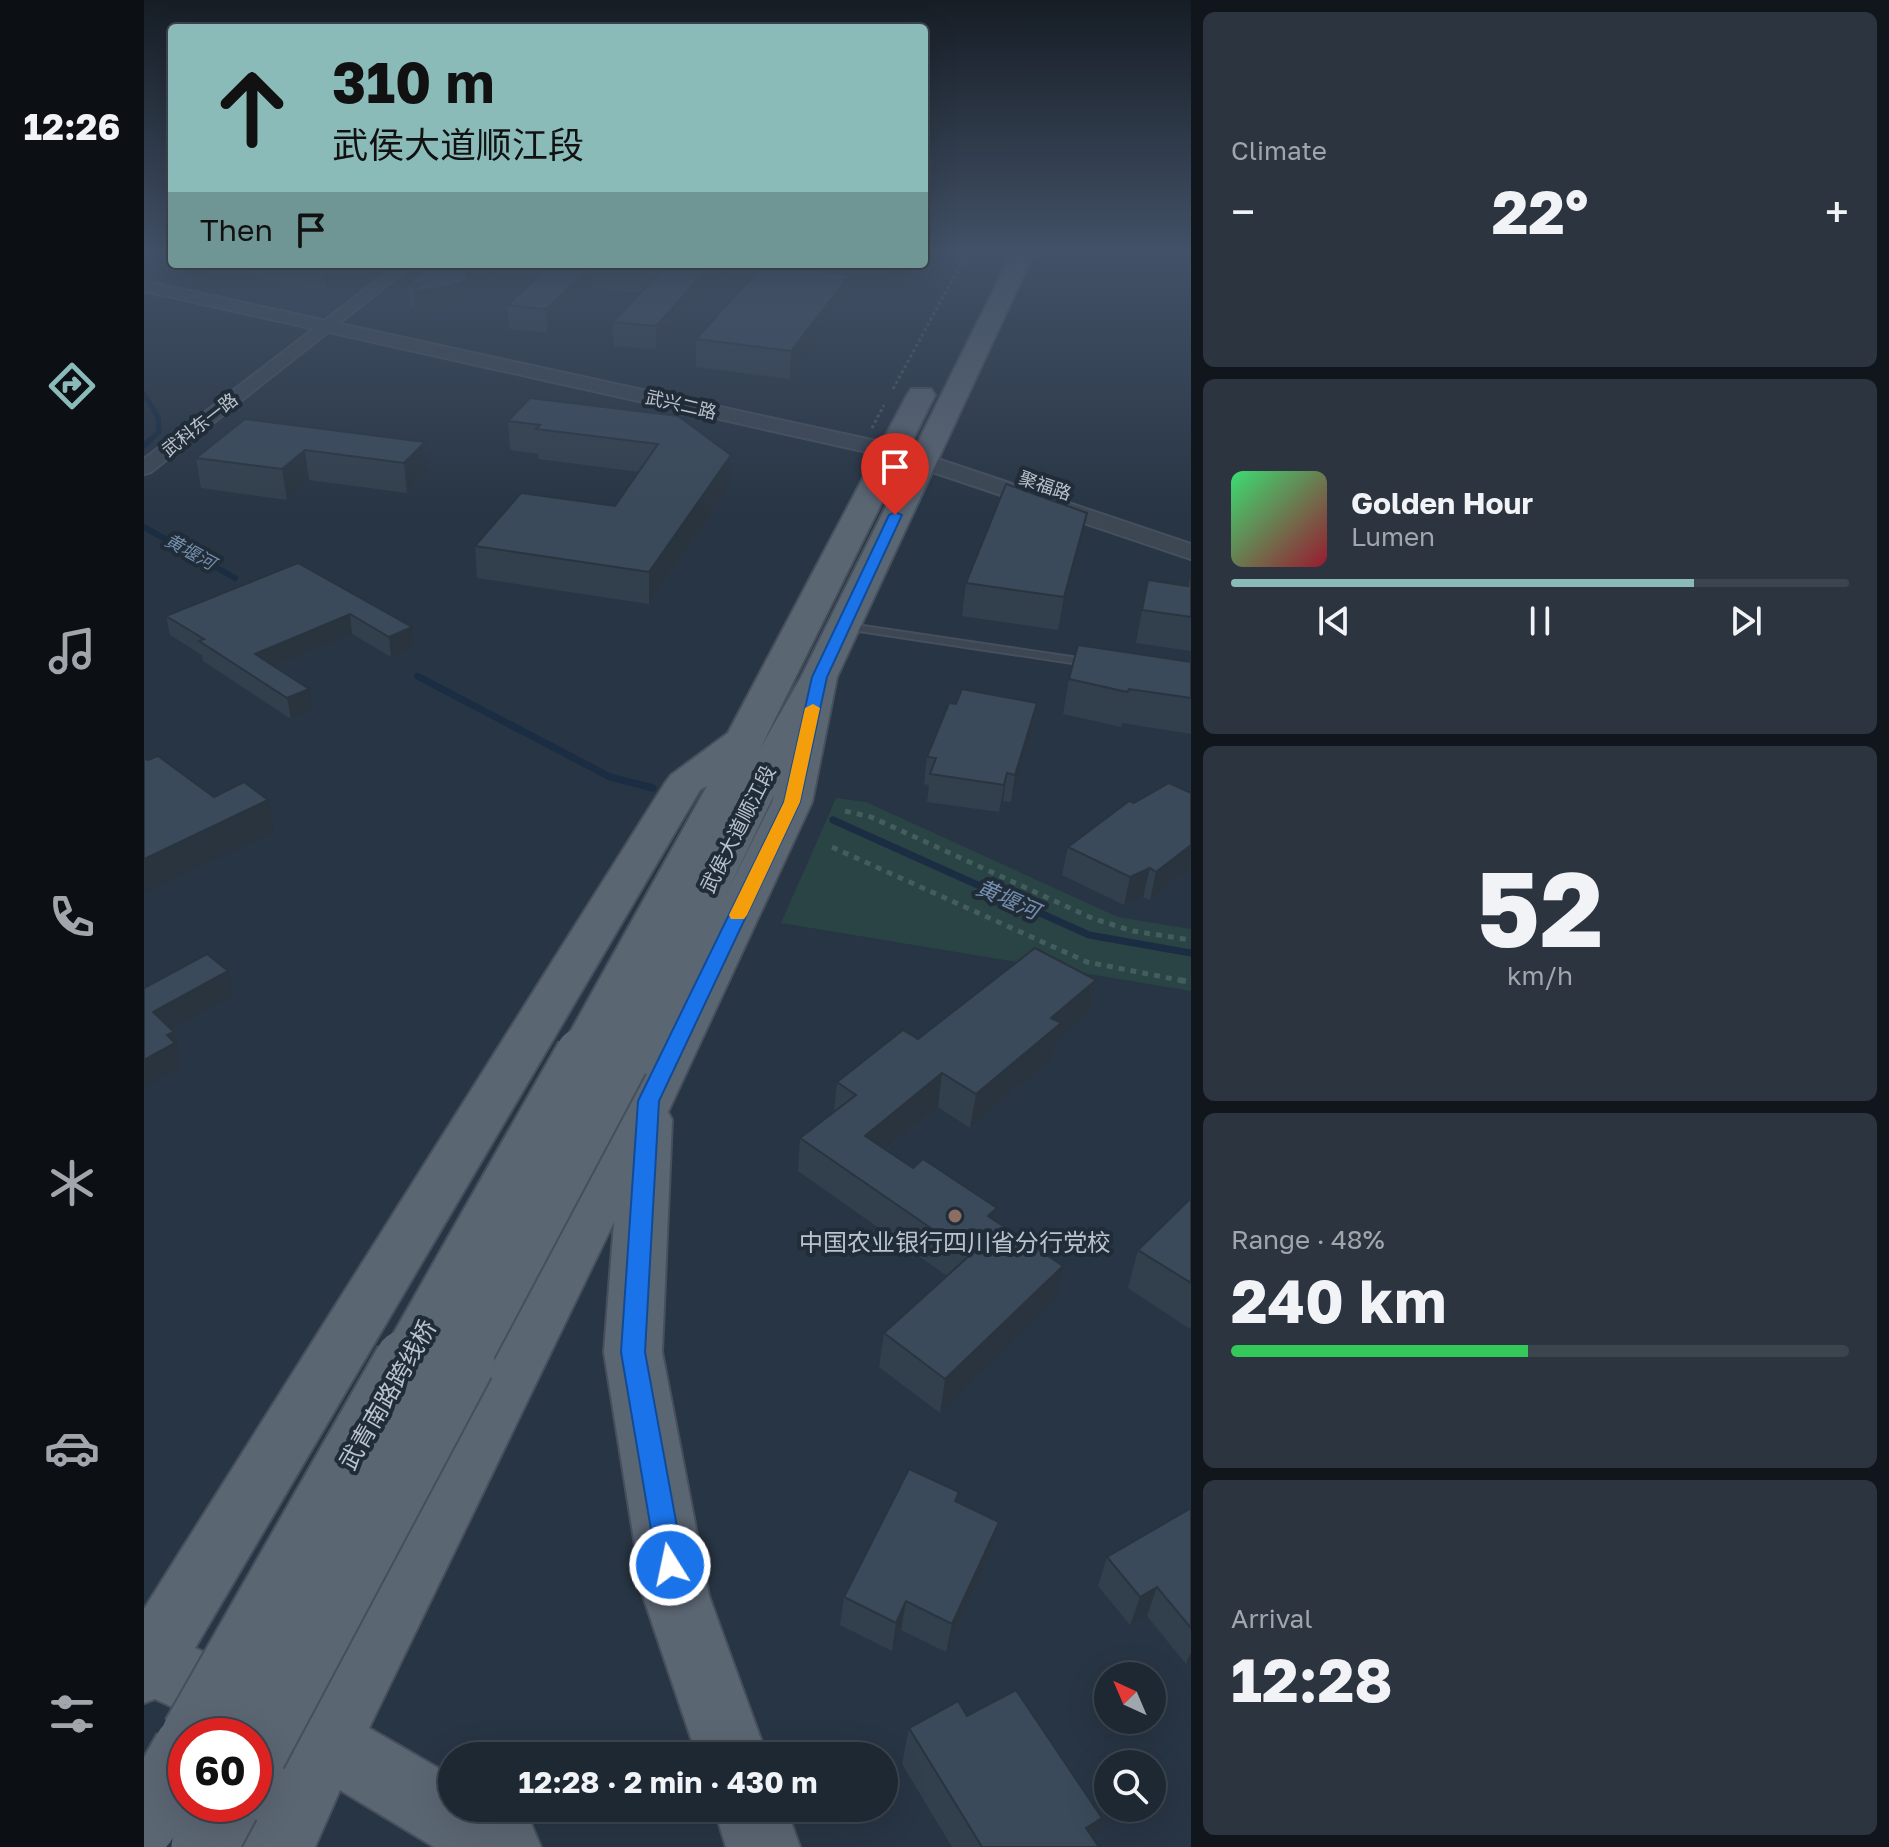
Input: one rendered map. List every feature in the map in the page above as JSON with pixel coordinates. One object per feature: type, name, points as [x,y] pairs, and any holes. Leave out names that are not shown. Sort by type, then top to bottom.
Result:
[{"type":"main road","name":"武侯大道顺江段","points":[[947,374],[960,339]]},
{"type":"main road","name":"武侯大道顺江段","points":[[618,1072],[744,740],[902,446],[969,339]]},
{"type":"main road","name":"武侯大道顺江段","points":[[618,1072],[792,802],[819,677],[843,626],[902,446]]},
{"type":"main road","points":[[504,1847],[325,1742],[146,1664],[685,783],[744,740]]},
{"type":"main road","points":[[278,1847],[618,1072]]},
{"type":"main road","points":[[272,1719],[618,1072]]},
{"type":"main road","points":[[618,1072],[633,1352],[676,1596],[727,1742]]},
{"type":"main road","name":"武青南路跨线桥","points":[[205,1718],[618,1072]]},
{"type":"main road","points":[[144,1823],[168,1781]]},
{"type":"main road","points":[[144,1806],[217,1847]]},
{"type":"main road","points":[[204,1847],[217,1822]]},
{"type":"main road","points":[[755,1822],[763,1847]]},
{"type":"street","name":"武科东一路","points":[[144,468],[310,339]]},
{"type":"street","name":"武兴二路","points":[[406,339],[902,446]]},
{"type":"street","points":[[406,339],[902,446],[1191,552]]},
{"type":"street","name":"聚福路","points":[[902,446],[1191,536]]},
{"type":"lane","points":[[843,626],[1112,666]]},
{"type":"path","points":[[891,392],[920,339]]},
{"type":"path","points":[[884,405],[902,446]]},
{"type":"path","points":[[845,811],[871,817],[1094,919],[1133,931],[1191,940]]},
{"type":"path","points":[[832,847],[1087,962],[1191,982]]},
{"type":"green space","points":[[836,798],[866,802],[1118,917],[1191,929],[1191,991],[781,923]]},
{"type":"building","points":[[698,339],[800,339],[791,351]]},
{"type":"building","points":[[530,398],[678,416],[731,455],[649,572],[475,546],[521,493],[615,506],[658,444],[536,429],[540,425],[508,421]]},
{"type":"building","points":[[245,419],[425,442],[404,463],[305,450],[282,469],[196,458]]},
{"type":"building","points":[[1006,484],[1087,513],[1064,597],[966,583]]},
{"type":"building","points":[[298,563],[412,627],[389,637],[350,614],[255,654],[309,689],[287,698],[166,616]]},
{"type":"building","points":[[1189,576],[1191,617],[1142,610],[1148,580],[1188,586]]},
{"type":"building","points":[[1078,645],[1191,662],[1191,698],[1129,689],[1127,692],[1069,679]]},
{"type":"building","points":[[962,689],[1037,703],[1015,775],[1007,773],[1004,785],[930,774],[936,758],[927,757],[949,703],[956,704]]},
{"type":"building","points":[[158,756],[214,797],[244,782],[268,800],[144,859],[144,758],[148,760]]},
{"type":"building","points":[[1169,783],[1191,793],[1191,845],[1156,872],[1150,868],[1130,877],[1068,847],[1129,801],[1134,803]]},
{"type":"building","points":[[1035,948],[1096,980],[1051,1018],[1061,1023],[976,1094],[942,1073],[865,1136],[913,1168],[923,1159],[997,1208],[988,1216],[1063,1266],[945,1379],[884,1333],[970,1255],[800,1138],[856,1095],[837,1082],[903,1030],[918,1039]]},
{"type":"building","points":[[207,954],[228,971],[153,1012],[174,1032],[167,1035],[175,1043],[144,1060],[144,988]]},
{"type":"building","points":[[1191,1198],[1191,1283],[1138,1250]]},
{"type":"building","points":[[909,1469],[959,1492],[955,1501],[999,1522],[952,1624],[906,1601],[896,1623],[844,1597]]},
{"type":"building","points":[[1191,1508],[1191,1628],[1157,1587],[1140,1597],[1107,1557]]},
{"type":"building","points":[[1016,1690],[1094,1806],[1096,1822],[1086,1828],[1099,1847],[982,1847],[909,1728],[958,1701],[967,1716]]},
{"type":"waterway","name":"黄堰河","points":[[144,394],[158,417],[159,432],[148,442]]},
{"type":"waterway","name":"黄堰河","points":[[144,446],[148,442]]},
{"type":"waterway","name":"黄堰河","points":[[144,527],[235,578]]},
{"type":"waterway","name":"黄堰河","points":[[417,676],[421,678]]},
{"type":"waterway","name":"黄堰河","points":[[421,678],[425,680]]},
{"type":"waterway","name":"黄堰河","points":[[421,678],[610,777],[653,788]]},
{"type":"waterway","name":"黄堰河","points":[[833,820],[1089,935],[1191,953]]},
{"type":"slow traffic","points":[[738,915],[792,802],[813,708]]},
{"type":"place","name":"中国农业银行四川省分行党校","points":[[955,1216]]},
{"type":"route","points":[[670,1565],[633,1352],[648,1101],[792,802],[819,677],[895,515]]}]
